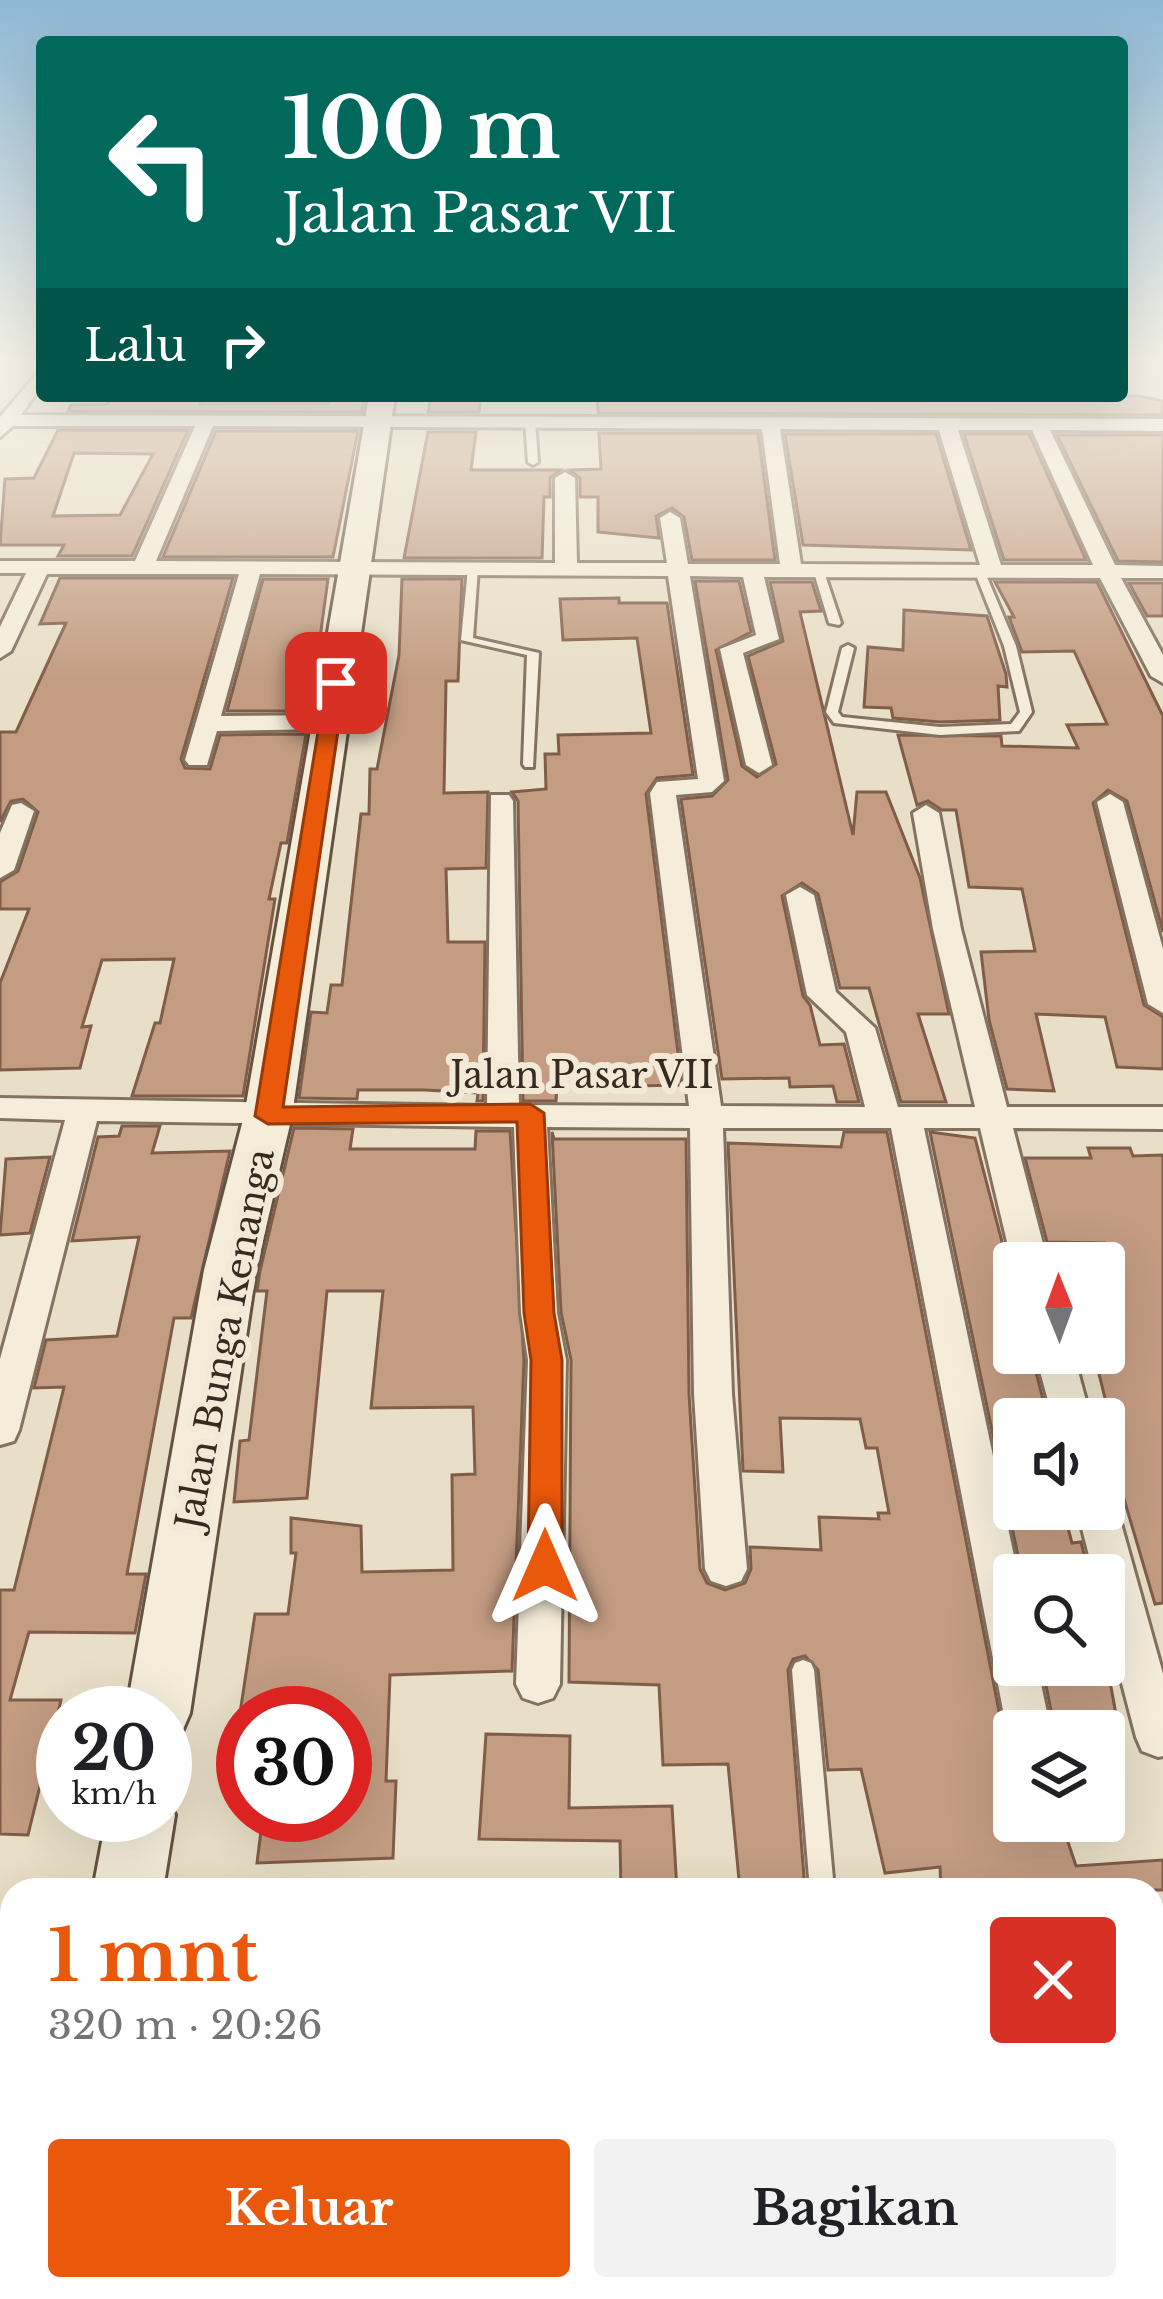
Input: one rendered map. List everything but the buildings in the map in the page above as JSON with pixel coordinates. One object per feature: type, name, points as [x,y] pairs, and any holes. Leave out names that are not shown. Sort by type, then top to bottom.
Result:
[{"type":"street","points":[[142,569],[186,468]]},
{"type":"street","name":"Jalan Bunga Kenanga","points":[[162,1686],[230,1270],[268,1116],[370,468]]},
{"type":"street","points":[[774,468],[791,568]]},
{"type":"street","points":[[958,468],[985,571]]},
{"type":"street","points":[[1059,468],[1163,676]]},
{"type":"street","points":[[565,478],[566,568]]},
{"type":"street","points":[[670,518],[674,569],[711,784],[666,787],[662,793],[706,1114],[712,1394],[726,1569]]},
{"type":"street","points":[[0,567],[1163,572]]},
{"type":"street","points":[[0,651],[39,568]]},
{"type":"street","points":[[752,568],[768,639],[731,649],[759,765]]},
{"type":"street","points":[[199,760],[251,569]]},
{"type":"street","points":[[207,724],[330,722]]},
{"type":"street","points":[[500,801],[517,1113],[547,1360],[538,1684]]},
{"type":"street","points":[[1110,802],[1163,1004]]},
{"type":"street","points":[[0,870],[21,811]]},
{"type":"street","points":[[926,813],[991,1116],[1024,1242]]},
{"type":"street","points":[[800,895],[821,992],[860,1028],[894,1116],[993,1563]]},
{"type":"street","name":"Jalan Pasar VII","points":[[0,1108],[268,1116],[1163,1118]]},
{"type":"street","points":[[0,1430],[84,1110]]},
{"type":"street","points":[[1102,1530],[1158,1738]]},
{"type":"street","points":[[130,1878],[136,1842]]},
{"type":"lane","points":[[473,568],[466,640],[533,653],[529,764]]},
{"type":"lane","points":[[818,569],[835,623]]},
{"type":"lane","points":[[848,648],[832,712],[838,720],[940,731],[1015,728],[1027,712],[985,571]]},
{"type":"lane","points":[[803,1670],[822,1878]]},
{"type":"route","points":[[336,683],[268,1116],[530,1113],[539,1313],[547,1360],[545,1566]]}]
